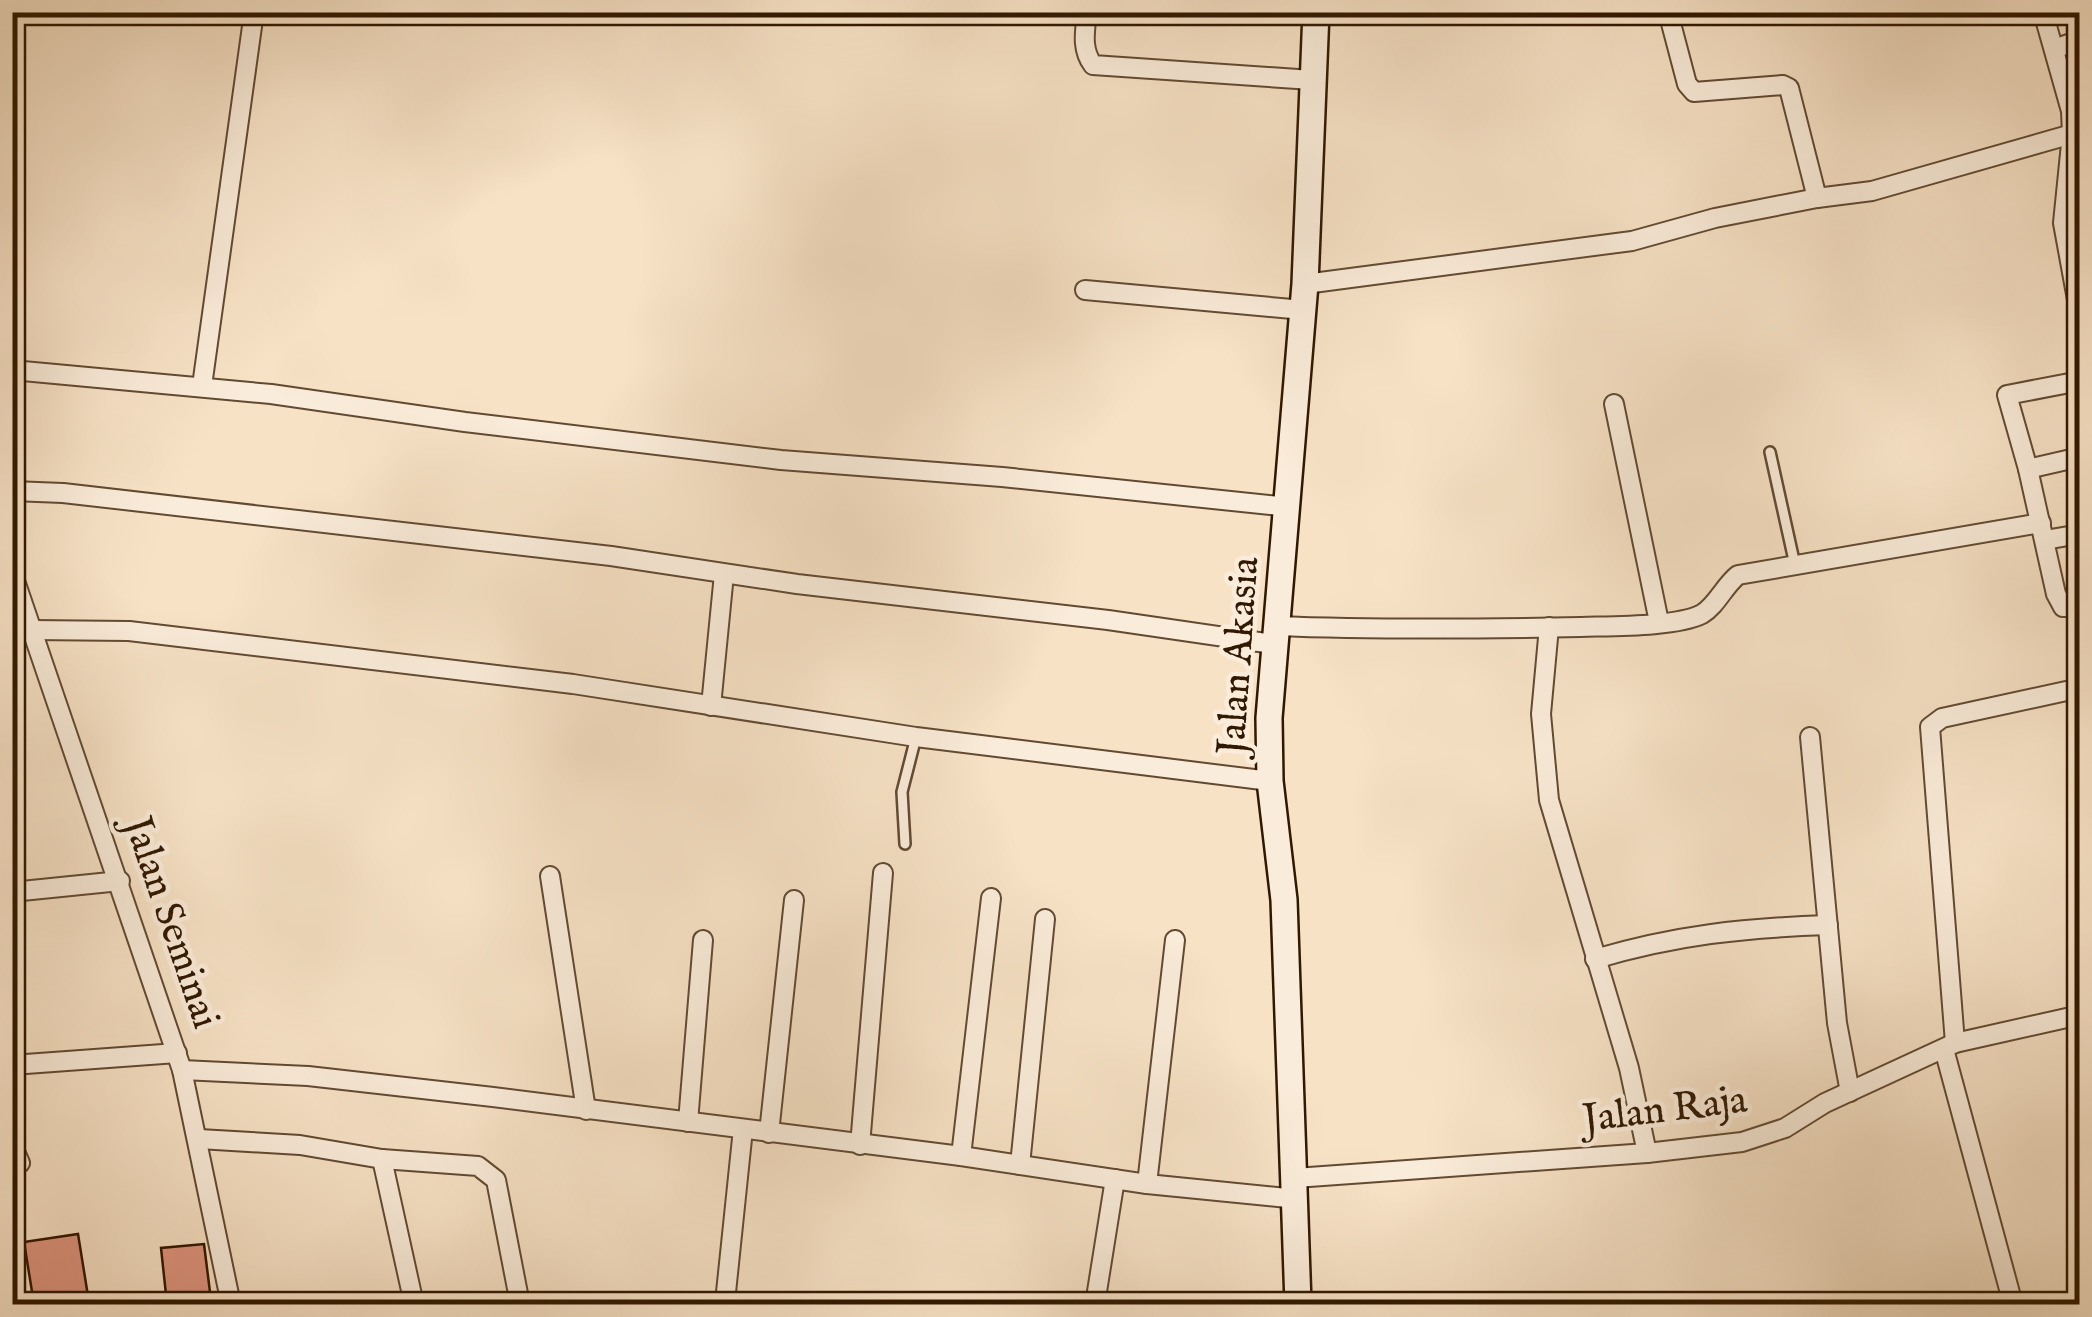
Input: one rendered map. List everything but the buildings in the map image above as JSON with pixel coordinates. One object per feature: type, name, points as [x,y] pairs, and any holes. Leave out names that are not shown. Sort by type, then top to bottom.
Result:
[{"type":"street","points":[[202,386],[254,12]]},
{"type":"street","points":[[1087,12],[1084,40],[1093,64],[1312,80]]},
{"type":"street","name":"Jalan Akasia","points":[[1298,1304],[1284,900],[1270,781],[1269,718],[1305,284],[1316,12]]},
{"type":"street","points":[[1668,12],[1687,84],[1694,92],[1783,85],[1789,88],[1817,198]]},
{"type":"street","points":[[2043,12],[2076,131],[2063,223],[2080,316]]},
{"type":"street","points":[[2054,50],[2080,40]]},
{"type":"street","points":[[1305,284],[1632,241],[1715,218],[1817,198],[1872,192],[2076,131]]},
{"type":"street","points":[[1084,290],[1303,310]]},
{"type":"street","points":[[12,370],[202,386],[782,460],[1002,477],[1289,507]]},
{"type":"street","points":[[2080,381],[2008,395],[2056,594],[2063,607],[2080,607]]},
{"type":"street","points":[[1614,404],[1660,622]]},
{"type":"street","points":[[2028,468],[2080,457]]},
{"type":"street","points":[[12,492],[62,493],[429,534],[1108,620],[1274,635],[1354,629],[1660,622],[1700,615],[1738,575],[1964,538],[2043,532],[2080,534]]},
{"type":"street","name":"Jalan Seminai","points":[[12,572],[180,1061],[199,1139],[229,1304]]},
{"type":"street","points":[[711,706],[724,574]]},
{"type":"street","points":[[1549,627],[1541,714],[1549,800],[1629,1068],[1646,1153]]},
{"type":"street","points":[[32,630],[129,631],[573,684],[916,738],[1270,781]]},
{"type":"street","points":[[2013,1304],[1950,1046],[1930,727],[1942,718],[2080,688]]},
{"type":"street","points":[[1810,738],[1837,1023],[1850,1092]]},
{"type":"street","points":[[860,1145],[883,874]]},
{"type":"street","points":[[550,876],[586,1110]]},
{"type":"street","points":[[12,892],[120,881]]},
{"type":"street","points":[[960,1156],[991,898]]},
{"type":"street","points":[[769,1133],[794,900]]},
{"type":"street","points":[[1020,1164],[1045,919]]},
{"type":"street","points":[[1595,960],[1643,945],[1738,928],[1828,925]]},
{"type":"street","points":[[688,1122],[704,940]]},
{"type":"street","points":[[1147,1184],[1176,940]]},
{"type":"street","name":"Jalan Raja","points":[[12,1065],[180,1061],[960,1156],[1147,1184],[1296,1188],[1742,1142],[1766,1135],[1950,1046],[2080,1014]]},
{"type":"street","points":[[724,1302],[743,1129]]},
{"type":"street","points":[[199,1139],[300,1145],[382,1159],[478,1166],[496,1180],[520,1304]]},
{"type":"street","points":[[12,1145],[20,1163]]},
{"type":"street","points":[[382,1159],[414,1304]]},
{"type":"street","points":[[1095,1304],[1115,1179]]},
{"type":"lane","points":[[1770,452],[1795,565]]},
{"type":"lane","points":[[905,844],[902,792],[916,738]]},
{"type":"path","points":[[2025,1304],[2080,1292]]}]
